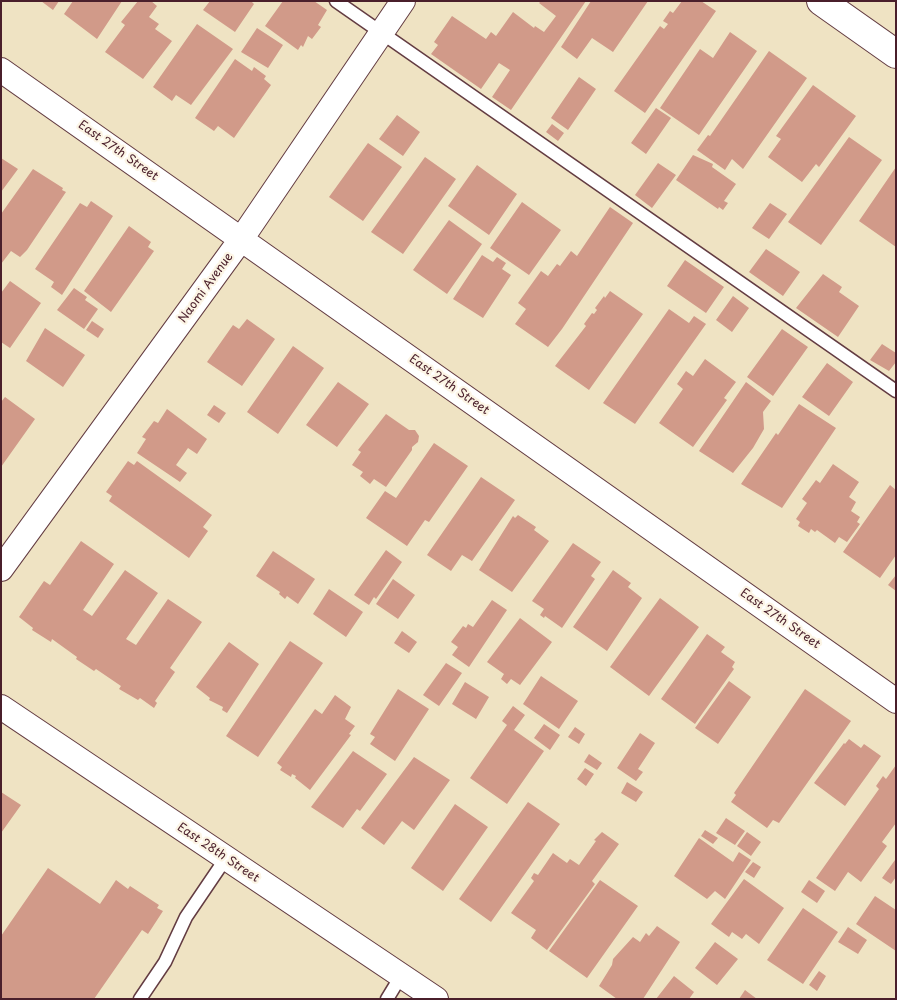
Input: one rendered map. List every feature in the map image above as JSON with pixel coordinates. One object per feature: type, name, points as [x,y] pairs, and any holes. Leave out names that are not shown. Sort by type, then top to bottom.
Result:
[{"type":"street","name":"Naomi Avenue","points":[[1,569],[242,238],[402,1]]},
{"type":"street","points":[[821,1],[896,54]]},
{"type":"street","name":"East 27th Street","points":[[1,70],[242,238],[896,701]]},
{"type":"street","name":"East 28th Street","points":[[1,707],[436,999]]},
{"type":"lane","points":[[336,1],[896,391]]},
{"type":"lane","points":[[140,999],[165,962],[186,917],[226,858]]},
{"type":"lane","points":[[387,999],[401,976]]},
{"type":"building","points":[[41,1],[59,1],[53,10]]},
{"type":"building","points":[[73,1],[122,1],[97,39],[64,14]]},
{"type":"building","points":[[138,1],[151,1],[157,6],[149,17],[159,24],[155,29],[172,41],[143,79],[105,52],[125,25],[121,22]]},
{"type":"building","points":[[210,1],[251,1],[254,4],[235,32],[203,10]]},
{"type":"building","points":[[283,1],[314,1],[327,10],[318,25],[321,27],[312,39],[308,36],[303,47],[301,45],[298,50],[265,26]]},
{"type":"building","points":[[541,1],[586,1],[511,110],[492,97],[510,70],[499,63],[481,89],[431,54],[438,45],[434,42],[452,16],[486,39],[491,32],[496,36],[513,12],[534,28],[535,26],[544,32],[556,16],[539,3]]},
{"type":"building","points":[[591,1],[648,1],[613,52],[592,38],[577,59],[561,47]]},
{"type":"building","points":[[682,1],[701,1],[716,11],[645,113],[614,91],[660,26],[664,29],[668,24],[663,21],[670,11],[673,13]]},
{"type":"building","points":[[197,24],[233,49],[191,105],[176,95],[172,101],[153,87]]},
{"type":"building","points":[[257,28],[283,45],[268,68],[241,52]]},
{"type":"building","points":[[730,32],[757,51],[699,135],[660,108],[700,49],[713,58]]},
{"type":"building","points":[[769,51],[807,78],[743,169],[732,159],[725,170],[697,150],[708,135],[710,136]]},
{"type":"building","points":[[235,59],[252,71],[254,67],[266,76],[264,79],[271,85],[234,138],[218,126],[214,131],[195,118]]},
{"type":"building","points":[[579,77],[596,89],[568,130],[551,118]]},
{"type":"building","points":[[813,85],[856,116],[819,167],[816,164],[802,182],[768,157],[781,139],[776,136]]},
{"type":"building","points":[[656,108],[671,118],[646,154],[631,143]]},
{"type":"building","points":[[397,115],[420,132],[403,156],[379,139]]},
{"type":"building","points":[[552,124],[564,133],[558,141],[546,132]]},
{"type":"building","points":[[849,137],[882,160],[821,245],[788,222]]},
{"type":"building","points":[[368,143],[402,167],[363,221],[329,197]]},
{"type":"building","points":[[693,155],[713,164],[712,167],[736,184],[724,201],[728,203],[723,210],[719,207],[718,209],[676,180]]},
{"type":"building","points":[[425,157],[456,179],[403,254],[371,232]]},
{"type":"building","points":[[1,158],[18,169],[1,192]]},
{"type":"building","points":[[658,163],[676,175],[652,208],[635,195]]},
{"type":"building","points":[[477,165],[517,194],[489,235],[448,206]]},
{"type":"building","points":[[896,167],[896,247],[859,221]]},
{"type":"building","points":[[33,169],[63,188],[62,190],[66,192],[27,250],[20,257],[11,251],[1,264],[1,214]]},
{"type":"building","points":[[91,201],[113,216],[62,295],[51,287],[54,282],[35,269],[80,203],[87,207]]},
{"type":"building","points":[[522,202],[561,230],[529,275],[490,248]]},
{"type":"building","points":[[770,203],[787,214],[769,239],[752,228]]},
{"type":"building","points":[[610,207],[633,223],[548,347],[515,324],[526,309],[518,303],[541,271],[548,276],[557,264],[560,266],[571,251],[577,256]]},
{"type":"building","points":[[449,220],[482,244],[447,294],[413,270]]},
{"type":"building","points":[[129,226],[151,242],[148,247],[154,251],[111,312],[84,291]]},
{"type":"building","points":[[766,249],[800,272],[783,296],[749,272]]},
{"type":"building","points":[[482,255],[493,262],[497,257],[506,263],[502,269],[511,275],[483,318],[453,299]]},
{"type":"building","points":[[685,260],[724,287],[706,313],[667,286]]},
{"type":"building","points":[[823,274],[842,287],[839,292],[859,306],[838,337],[796,308]]},
{"type":"building","points":[[10,281],[41,303],[10,348],[1,342],[1,293]]},
{"type":"building","points":[[74,288],[87,297],[85,300],[98,309],[84,329],[57,310]]},
{"type":"building","points":[[610,291],[643,314],[589,390],[555,366],[586,326],[584,324],[592,313],[594,314],[597,310],[595,308]]},
{"type":"building","points":[[733,296],[749,308],[732,332],[716,320]]},
{"type":"building","points":[[669,309],[689,323],[694,316],[706,324],[635,424],[603,403]]},
{"type":"building","points":[[247,319],[275,339],[242,386],[207,362],[233,325],[239,329]]},
{"type":"building","points":[[92,321],[104,329],[98,338],[86,330]]},
{"type":"building","points":[[45,328],[85,355],[63,387],[26,361]]},
{"type":"building","points":[[782,329],[808,347],[773,396],[747,377]]},
{"type":"building","points":[[882,344],[896,353],[896,362],[889,371],[870,360]]},
{"type":"building","points":[[293,346],[324,368],[278,434],[247,412]]},
{"type":"building","points":[[705,359],[736,382],[724,398],[727,400],[693,447],[659,423],[683,389],[677,384],[686,371],[693,376]]},
{"type":"building","points":[[827,363],[853,382],[829,416],[802,397]]},
{"type":"building","points":[[338,382],[369,404],[337,447],[306,425]]},
{"type":"building","points":[[746,382],[771,401],[763,412],[764,429],[753,448],[733,473],[699,451]]},
{"type":"building","points":[[5,397],[35,419],[1,467],[1,402]]},
{"type":"building","points":[[799,404],[836,428],[782,508],[741,484],[776,433],[778,435]]},
{"type":"building","points":[[214,405],[226,413],[219,423],[207,415]]},
{"type":"building","points":[[167,409],[207,439],[197,454],[188,448],[176,465],[187,473],[180,482],[137,453],[146,439],[142,437],[154,421],[158,423]]},
{"type":"building","points":[[386,414],[409,430],[415,430],[419,436],[418,442],[412,447],[412,450],[386,487],[374,479],[370,484],[360,476],[363,472],[352,465],[361,452],[358,450]]},
{"type":"building","points":[[434,443],[468,466],[429,522],[425,520],[407,546],[366,518],[385,491],[396,498]]},
{"type":"building","points":[[128,461],[134,465],[137,461],[212,515],[203,527],[208,531],[189,558],[109,501],[112,496],[106,492]]},
{"type":"building","points":[[833,464],[859,482],[849,497],[856,502],[851,511],[860,517],[857,522],[860,524],[847,542],[839,537],[835,543],[817,530],[815,532],[811,529],[809,533],[798,526],[800,522],[796,519],[807,503],[802,499],[816,480],[820,483]]},
{"type":"building","points":[[481,477],[515,500],[472,561],[462,555],[451,571],[427,555]]},
{"type":"building","points":[[890,485],[896,490],[896,555],[880,578],[843,552]]},
{"type":"building","points":[[518,515],[536,527],[534,530],[549,541],[512,592],[479,570],[513,516],[515,518]]},
{"type":"building","points":[[81,541],[114,564],[83,610],[92,616],[125,570],[158,593],[126,639],[136,645],[168,599],[202,622],[170,668],[175,672],[155,701],[157,703],[154,708],[140,698],[138,700],[119,689],[121,686],[96,669],[94,671],[76,659],[77,657],[52,639],[51,642],[32,630],[33,628],[19,617],[44,581],[50,585]]},
{"type":"building","points":[[573,543],[601,562],[591,576],[595,579],[562,628],[545,616],[544,618],[540,615],[544,609],[532,601]]},
{"type":"building","points":[[386,550],[402,562],[376,599],[374,597],[369,605],[354,595]]},
{"type":"building","points":[[273,551],[315,579],[298,604],[287,596],[285,599],[279,594],[280,592],[256,576]]},
{"type":"building","points":[[613,570],[631,583],[628,587],[642,598],[607,651],[573,627]]},
{"type":"building","points":[[896,575],[896,591],[888,585]]},
{"type":"building","points":[[393,579],[415,595],[398,619],[376,604]]},
{"type":"building","points":[[329,589],[363,612],[346,637],[313,614]]},
{"type":"building","points":[[660,598],[699,627],[649,696],[610,667]]},
{"type":"building","points":[[492,600],[507,610],[469,667],[452,655],[458,647],[451,642],[463,626],[466,628],[468,624],[473,627]]},
{"type":"building","points":[[520,618],[552,642],[520,685],[511,679],[507,684],[501,679],[504,674],[487,662]]},
{"type":"building","points":[[402,631],[417,642],[409,653],[394,643]]},
{"type":"building","points":[[707,634],[725,647],[721,652],[735,662],[732,667],[734,669],[695,724],[661,699]]},
{"type":"building","points":[[290,641],[323,663],[258,757],[226,736]]},
{"type":"building","points":[[229,642],[259,664],[227,713],[222,710],[223,707],[209,700],[210,698],[196,687]]},
{"type":"building","points":[[446,663],[462,673],[439,706],[423,695]]},
{"type":"building","points":[[541,676],[578,701],[559,729],[523,704]]},
{"type":"building","points":[[729,681],[751,697],[718,744],[695,728]]},
{"type":"building","points":[[465,682],[489,697],[476,719],[452,704]]},
{"type":"building","points":[[398,689],[429,709],[395,761],[370,744],[375,737],[370,734]]},
{"type":"building","points":[[805,689],[851,721],[779,823],[773,820],[767,828],[731,802],[736,795],[734,793]]},
{"type":"building","points":[[335,695],[351,707],[345,719],[355,726],[349,734],[351,735],[310,790],[295,778],[296,776],[292,774],[291,777],[280,770],[282,767],[277,763],[315,709],[322,714]]},
{"type":"building","points":[[513,706],[525,715],[514,730],[544,751],[507,804],[470,778],[507,725],[502,721]]},
{"type":"building","points":[[544,724],[560,735],[550,750],[534,738]]},
{"type":"building","points":[[575,727],[585,734],[579,744],[568,737]]},
{"type":"building","points":[[640,733],[655,743],[638,769],[643,772],[636,781],[617,768]]},
{"type":"building","points":[[849,739],[861,748],[864,744],[881,756],[845,806],[814,783]]},
{"type":"building","points":[[353,751],[387,774],[360,811],[357,809],[343,828],[311,807]]},
{"type":"building","points":[[589,754],[602,763],[597,770],[584,762]]},
{"type":"building","points":[[414,757],[450,780],[414,830],[402,821],[384,845],[361,828]]},
{"type":"building","points":[[896,765],[896,823],[882,842],[887,846],[861,882],[848,872],[835,891],[816,878],[879,789],[876,786],[883,776],[886,779]]},
{"type":"building","points":[[585,768],[594,774],[586,786],[577,779]]},
{"type":"building","points":[[627,782],[643,792],[636,802],[621,793]]},
{"type":"building","points":[[1,792],[21,805],[1,833]]},
{"type":"building","points":[[528,802],[560,824],[491,922],[459,899]]},
{"type":"building","points":[[455,804],[488,827],[443,891],[411,868]]},
{"type":"building","points":[[726,818],[745,831],[735,845],[716,833]]},
{"type":"building","points":[[705,830],[718,838],[713,844],[701,836]]},
{"type":"building","points":[[602,832],[619,844],[592,881],[595,884],[547,950],[531,938],[536,930],[511,913],[534,881],[531,878],[534,873],[538,875],[553,853],[567,863],[570,859],[579,865],[596,841],[594,840]]},
{"type":"building","points":[[747,832],[761,842],[751,856],[737,846]]},
{"type":"building","points":[[699,838],[733,862],[739,852],[751,860],[725,899],[715,891],[707,899],[674,876]]},
{"type":"building","points":[[895,860],[896,877],[891,884],[882,878]]},
{"type":"building","points":[[753,862],[761,867],[754,878],[745,872]]},
{"type":"building","points":[[48,868],[100,904],[116,880],[128,889],[130,886],[159,905],[157,908],[163,911],[148,934],[142,930],[94,999],[1,999],[1,936]]},
{"type":"building","points":[[744,879],[784,908],[759,944],[746,934],[742,939],[732,932],[729,937],[711,924]]},
{"type":"building","points":[[600,880],[638,906],[587,978],[549,951]]},
{"type":"building","points":[[809,880],[825,891],[817,903],[801,892]]},
{"type":"building","points":[[875,896],[896,910],[896,951],[856,924]]},
{"type":"building","points":[[803,908],[838,932],[803,984],[767,960]]},
{"type":"building","points":[[657,926],[680,942],[643,999],[617,999],[599,986],[612,965],[613,959],[633,937],[640,942],[646,933],[649,936]]},
{"type":"building","points":[[848,927],[867,940],[858,954],[838,942]]},
{"type":"building","points":[[715,942],[738,959],[717,985],[695,968]]},
{"type":"building","points":[[819,971],[826,976],[817,991],[809,985]]},
{"type":"building","points":[[674,976],[694,992],[689,999],[656,999]]},
{"type":"building","points":[[745,990],[757,999],[739,999]]}]
